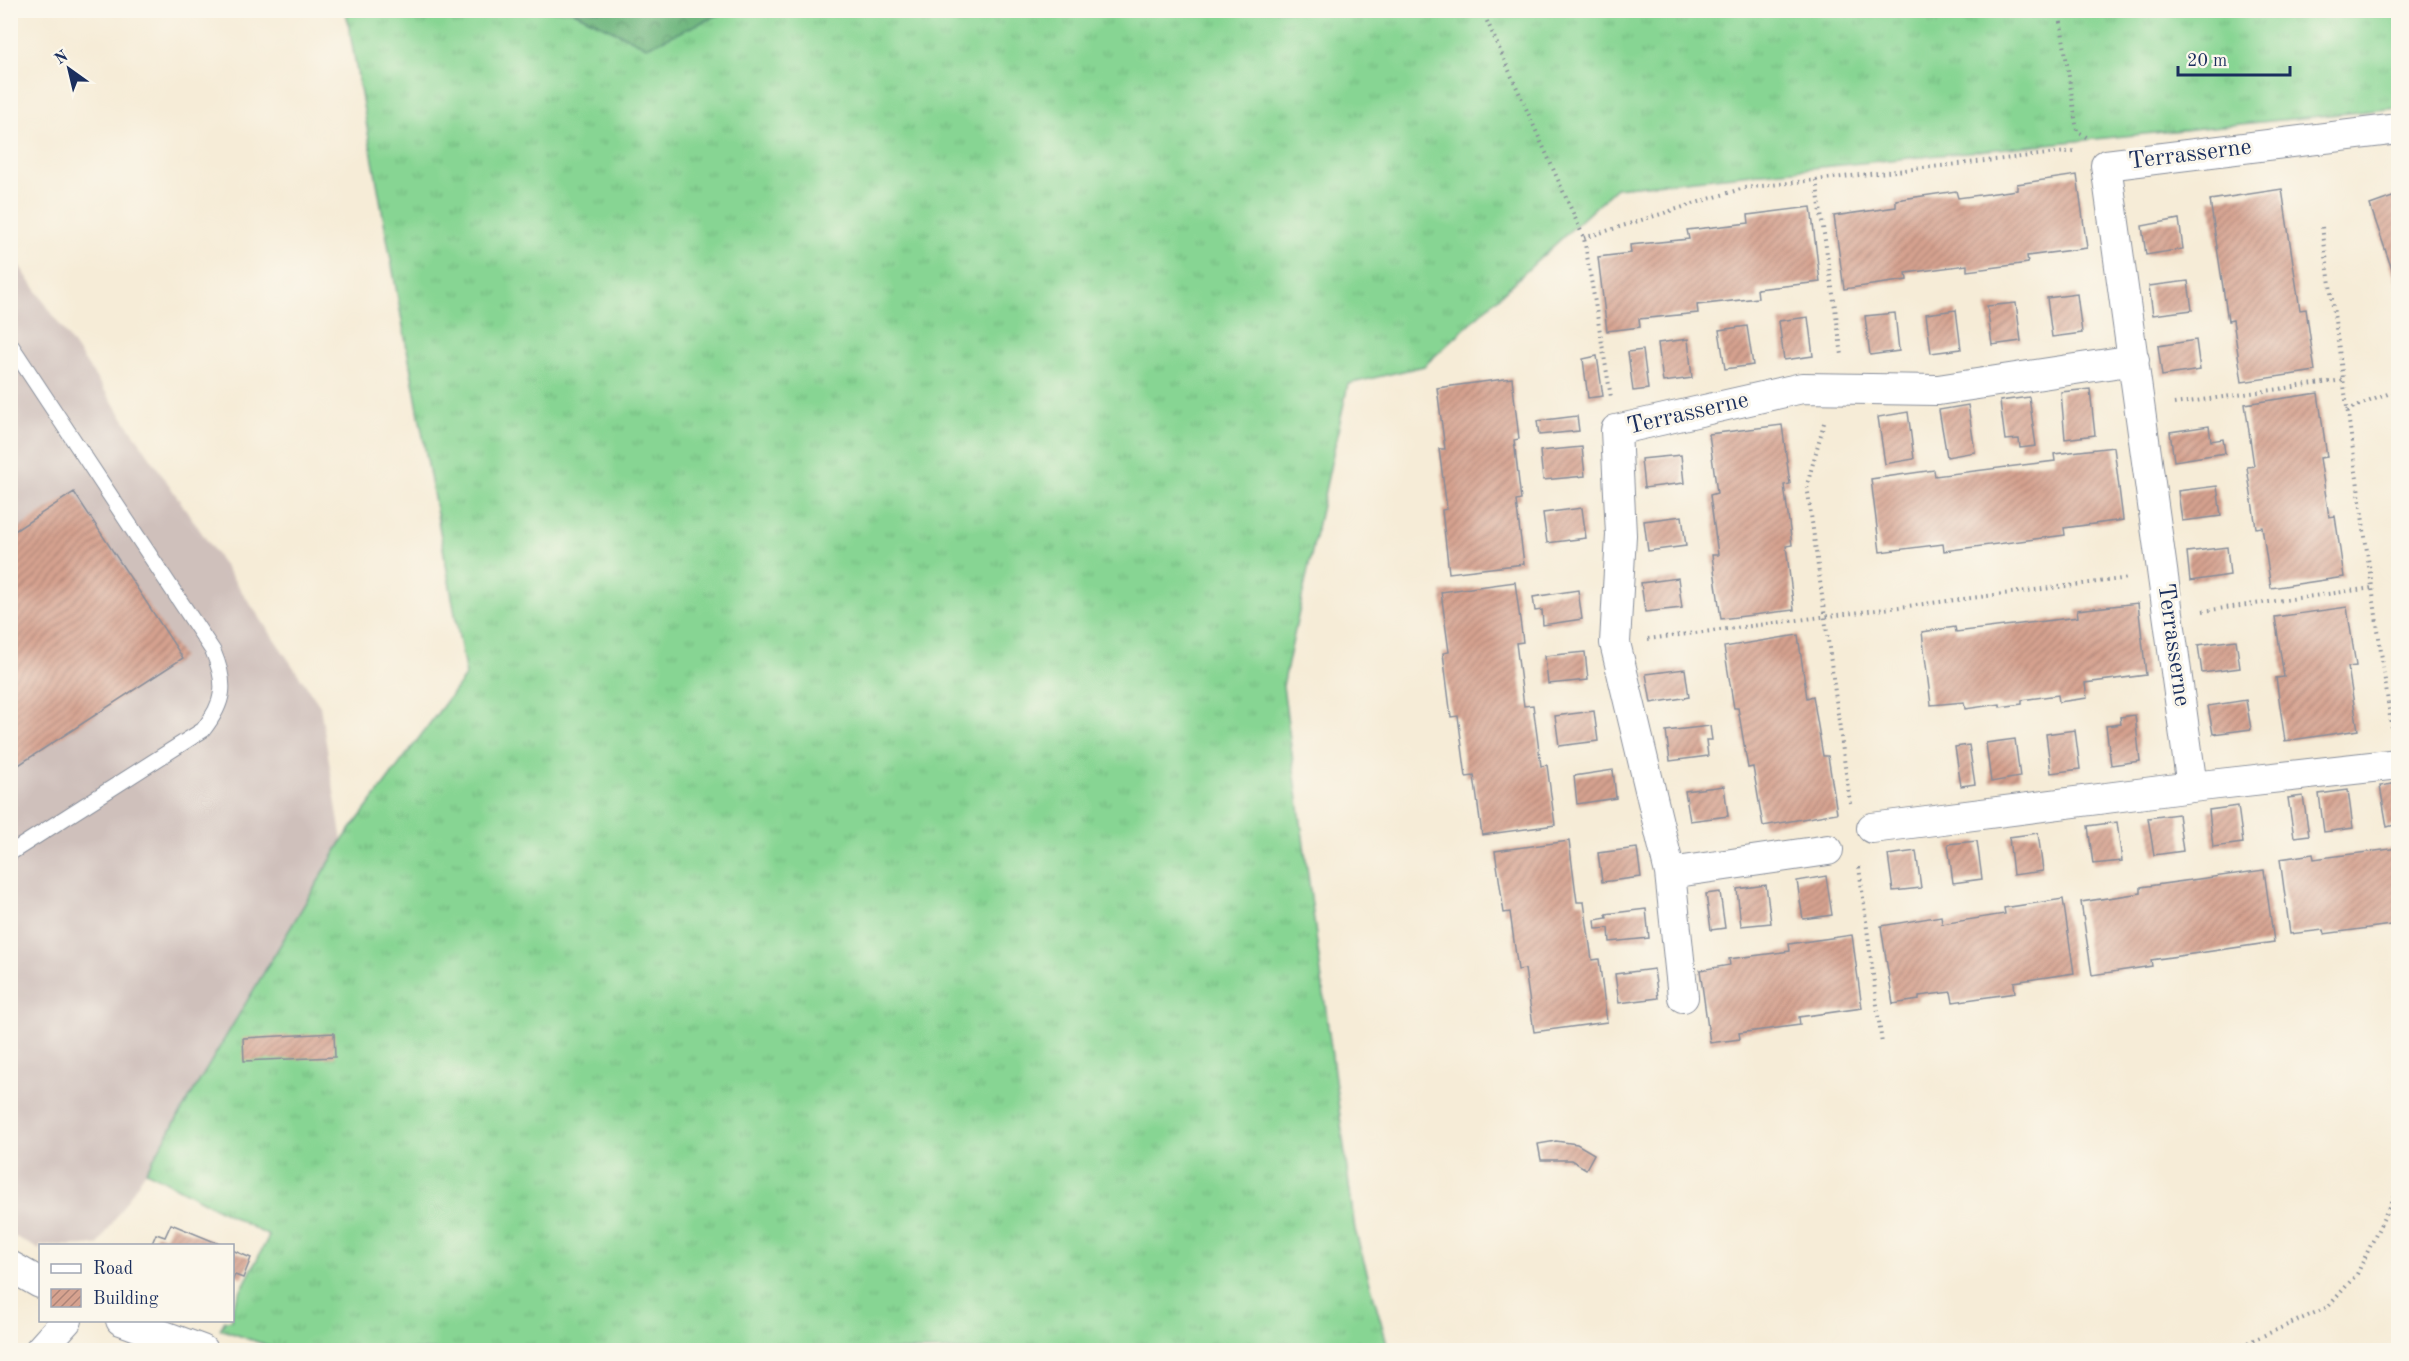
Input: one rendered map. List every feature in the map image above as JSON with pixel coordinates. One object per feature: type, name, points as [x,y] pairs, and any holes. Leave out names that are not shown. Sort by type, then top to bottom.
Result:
[{"type":"street","name":"Terrasserne","points":[[2192,787],[2104,156],[2398,129]]},
{"type":"street","name":"Terrasserne","points":[[1683,998],[1670,873],[1615,643],[1621,535],[1616,430],[1803,388],[1938,390],[2134,360]]},
{"type":"street","points":[[1862,820],[2397,765]]},
{"type":"street","points":[[1670,873],[1828,850]]},
{"type":"street","points":[[10,1266],[39,1282]]},
{"type":"street","points":[[40,1350],[65,1322]]},
{"type":"street","points":[[126,1322],[202,1350]]},
{"type":"lane","points":[[10,344],[213,651],[221,670],[223,690],[216,713],[203,730],[10,853]]},
{"type":"path","points":[[1482,10],[1584,238],[1616,430]]},
{"type":"path","points":[[2059,10],[2077,130],[2104,156]]},
{"type":"path","points":[[1584,238],[1744,188],[2104,156]]},
{"type":"path","points":[[1816,180],[1842,354],[1807,485],[1825,617],[1862,820]]},
{"type":"path","points":[[2322,227],[2397,765]]},
{"type":"path","points":[[2140,408],[2343,380]]},
{"type":"path","points":[[2347,410],[2398,390]]},
{"type":"path","points":[[1615,643],[2163,574]]},
{"type":"path","points":[[2169,615],[2372,588]]},
{"type":"path","points":[[1858,860],[1882,1044]]},
{"type":"path","points":[[2231,1350],[2328,1307],[2357,1274],[2398,1188]]},
{"type":"shaded area","points":[[10,252],[320,706],[342,841],[146,1171],[99,1244],[39,1244],[39,1249],[10,1234]]},
{"type":"green space","points":[[727,10],[2398,11],[2398,108],[1616,188],[1424,366],[1348,384],[1283,686],[1355,1230],[1389,1350],[281,1350],[220,1329],[224,1322],[234,1322],[234,1304],[269,1236],[146,1171],[342,841],[466,675],[346,11],[572,11],[647,46]]},
{"type":"green space","points":[[572,11],[727,11],[647,47]]},
{"type":"building","points":[[2077,175],[2087,248],[2027,256],[2028,263],[1967,271],[1967,265],[1906,273],[1907,280],[1844,289],[1834,216],[1896,207],[1896,200],[1956,191],[1958,198],[2017,190],[2017,184]]},
{"type":"building","points":[[2282,189],[2300,310],[2306,309],[2315,371],[2242,382],[2233,320],[2228,321],[2210,200]]},
{"type":"building","points":[[2398,195],[2398,287],[2370,205]]},
{"type":"building","points":[[1811,207],[1820,282],[1757,289],[1758,298],[1697,305],[1698,313],[1639,319],[1640,327],[1607,331],[1598,257],[1631,253],[1630,245],[1689,239],[1687,230],[1749,223],[1748,215]]},
{"type":"building","points":[[2179,219],[2183,249],[2146,255],[2142,226]]},
{"type":"building","points":[[2188,281],[2192,310],[2153,315],[2149,286]]},
{"type":"building","points":[[2077,294],[2082,333],[2052,337],[2047,298]]},
{"type":"building","points":[[2016,303],[2021,341],[1992,345],[1987,306]]},
{"type":"building","points":[[1956,310],[1961,349],[1931,353],[1926,314]]},
{"type":"building","points":[[1895,313],[1899,351],[1870,355],[1865,316]]},
{"type":"building","points":[[1808,317],[1813,356],[1784,360],[1779,321]]},
{"type":"building","points":[[1747,326],[1753,365],[1725,369],[1719,330]]},
{"type":"building","points":[[1688,339],[1692,378],[1663,382],[1658,343]]},
{"type":"building","points":[[2196,340],[2200,370],[2162,376],[2158,346]]},
{"type":"building","points":[[1643,350],[1648,389],[1633,391],[1628,352]]},
{"type":"building","points":[[1597,356],[1603,396],[1588,398],[1583,359]]},
{"type":"building","points":[[1512,378],[1519,439],[1514,440],[1521,500],[1516,501],[1524,564],[1449,573],[1442,510],[1447,509],[1439,449],[1445,449],[1437,388]]},
{"type":"building","points":[[2090,389],[2095,435],[2065,439],[2061,392]]},
{"type":"building","points":[[2318,393],[2327,457],[2320,458],[2329,517],[2335,516],[2344,577],[2271,588],[2262,527],[2256,528],[2247,467],[2254,466],[2245,404]]},
{"type":"building","points":[[2029,397],[2036,446],[2020,448],[2019,439],[2005,440],[2000,401]]},
{"type":"building","points":[[1968,405],[1975,452],[1947,457],[1939,410]]},
{"type":"building","points":[[1908,412],[1914,459],[1885,464],[1878,417]]},
{"type":"building","points":[[1577,416],[1579,431],[1539,435],[1537,421]]},
{"type":"building","points":[[1782,425],[1790,484],[1784,485],[1792,545],[1786,546],[1794,610],[1721,619],[1712,555],[1718,555],[1710,495],[1717,493],[1709,434]]},
{"type":"building","points":[[2209,426],[2211,441],[2223,439],[2225,453],[2174,461],[2170,432]]},
{"type":"building","points":[[1582,447],[1585,476],[1543,480],[1540,451]]},
{"type":"building","points":[[2114,447],[2123,520],[2064,528],[2065,535],[1944,551],[1943,544],[1880,552],[1871,479],[1934,470],[1935,476],[2055,461],[2054,454]]},
{"type":"building","points":[[1681,455],[1684,483],[1644,488],[1641,459]]},
{"type":"building","points":[[2217,486],[2221,516],[2182,521],[2178,491]]},
{"type":"building","points":[[74,492],[183,658],[14,768],[10,763],[10,534]]},
{"type":"building","points":[[1582,508],[1586,538],[1547,543],[1543,513]]},
{"type":"building","points":[[1682,516],[1686,546],[1648,551],[1644,521]]},
{"type":"building","points":[[2227,547],[2230,575],[2190,581],[2187,552]]},
{"type":"building","points":[[1678,578],[1682,608],[1645,612],[1641,583]]},
{"type":"building","points":[[1515,582],[1523,642],[1516,643],[1524,706],[1533,705],[1541,766],[1547,765],[1555,825],[1482,835],[1474,776],[1466,777],[1458,716],[1451,717],[1443,653],[1449,652],[1441,592]]},
{"type":"building","points":[[1578,590],[1582,619],[1543,625],[1542,610],[1535,611],[1533,597]]},
{"type":"building","points":[[2138,603],[2146,675],[2085,683],[2087,698],[2059,702],[2058,695],[2022,700],[2022,704],[2000,707],[2000,704],[1965,709],[1964,702],[1931,705],[1922,632],[1955,627],[1956,632],[2078,617],[2077,610]]},
{"type":"building","points":[[2347,607],[2356,666],[2348,667],[2358,730],[2285,741],[2276,678],[2284,677],[2275,617]]},
{"type":"building","points":[[1798,635],[1807,698],[1813,696],[1823,756],[1828,756],[1837,813],[1763,826],[1753,767],[1748,768],[1738,708],[1734,708],[1724,647]]},
{"type":"building","points":[[2236,640],[2240,668],[2202,673],[2198,645]]},
{"type":"building","points":[[1585,652],[1588,680],[1548,684],[1545,656]]},
{"type":"building","points":[[1685,669],[1689,697],[1651,703],[1646,674]]},
{"type":"building","points":[[2246,700],[2251,729],[2213,734],[2208,706]]},
{"type":"building","points":[[1594,711],[1598,741],[1559,746],[1555,716]]},
{"type":"building","points":[[2135,715],[2140,761],[2111,765],[2106,726],[2121,724],[2120,717]]},
{"type":"building","points":[[1710,726],[1712,740],[1706,740],[1708,756],[1670,761],[1666,731]]},
{"type":"building","points":[[2075,730],[2080,769],[2051,773],[2046,734]]},
{"type":"building","points":[[2015,739],[2020,777],[1991,782],[1986,743]]},
{"type":"building","points":[[1969,745],[1975,784],[1961,786],[1955,747]]},
{"type":"building","points":[[1613,770],[1616,798],[1577,804],[1574,776]]},
{"type":"building","points":[[2398,783],[2398,824],[2387,827],[2380,786]]},
{"type":"building","points":[[1724,786],[1728,816],[1690,821],[1685,791]]},
{"type":"building","points":[[2348,790],[2353,828],[2324,832],[2319,794]]},
{"type":"building","points":[[2303,796],[2309,835],[2294,837],[2288,798]]},
{"type":"building","points":[[2238,806],[2243,843],[2213,847],[2209,810]]},
{"type":"building","points":[[2178,814],[2183,851],[2154,855],[2148,818]]},
{"type":"building","points":[[2117,822],[2122,861],[2093,864],[2088,826]]},
{"type":"building","points":[[2038,833],[2043,871],[2013,875],[2009,837]]},
{"type":"building","points":[[1569,841],[1577,902],[1584,902],[1592,960],[1599,959],[1607,1022],[1534,1032],[1525,969],[1518,970],[1510,912],[1504,913],[1495,851]]},
{"type":"building","points":[[1977,841],[1982,879],[1953,883],[1948,844]]},
{"type":"building","points":[[1637,848],[1641,877],[1602,882],[1598,853]]},
{"type":"building","points":[[2398,848],[2398,924],[2324,934],[2323,930],[2290,934],[2280,859],[2313,854],[2314,859]]},
{"type":"building","points":[[1916,851],[1921,888],[1893,891],[1888,855]]},
{"type":"building","points":[[2264,870],[2274,942],[2151,960],[2152,966],[2092,975],[2081,902],[2141,893],[2141,887]]},
{"type":"building","points":[[1826,876],[1832,915],[1803,919],[1797,881]]},
{"type":"building","points":[[1766,885],[1771,923],[1741,926],[1737,889]]},
{"type":"building","points":[[1720,892],[1725,928],[1711,930],[1706,894]]},
{"type":"building","points":[[2063,899],[2074,973],[2014,982],[2015,993],[1953,1002],[1951,992],[1919,996],[1919,1000],[1893,1004],[1881,926],[1941,916],[1942,924],[2005,914],[2004,908]]},
{"type":"building","points":[[1646,909],[1649,938],[1610,942],[1609,928],[1596,929],[1595,920],[1607,918],[1606,914]]},
{"type":"building","points":[[1852,935],[1862,1008],[1799,1017],[1800,1025],[1739,1033],[1740,1039],[1710,1043],[1700,970],[1730,965],[1729,959],[1790,951],[1789,944]]},
{"type":"building","points":[[1654,969],[1658,998],[1619,1003],[1615,974]]},
{"type":"building","points":[[334,1033],[335,1057],[244,1061],[243,1038]]},
{"type":"building","points":[[1556,1141],[1577,1144],[1594,1154],[1586,1169],[1571,1160],[1541,1160],[1538,1144]]},
{"type":"building","points":[[171,1224],[220,1244],[152,1244],[156,1234],[165,1237]]},
{"type":"building","points":[[234,1251],[251,1258],[243,1278],[235,1275],[234,1277]]}]
